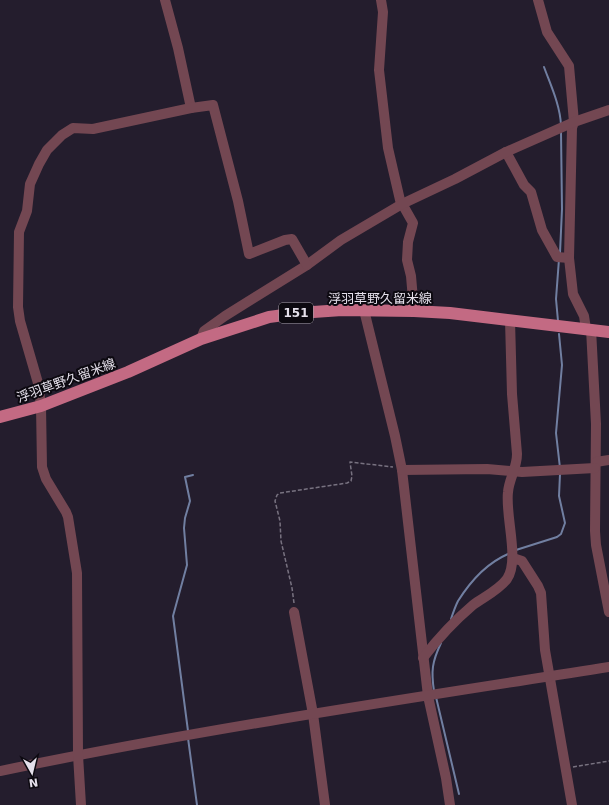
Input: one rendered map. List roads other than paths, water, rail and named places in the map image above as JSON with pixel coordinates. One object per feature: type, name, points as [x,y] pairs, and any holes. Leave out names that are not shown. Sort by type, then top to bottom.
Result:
[{"type":"main road","name":"浮羽草野久留米線","points":[[0,417],[41,406],[128,372],[200,339],[269,317],[334,310],[414,311],[450,313],[609,332]]},
{"type":"street","points":[[165,0],[178,48],[191,108]]},
{"type":"street","points":[[381,0],[383,12],[378,70],[388,148],[397,190],[402,204],[412,222],[406,260],[411,276],[414,311]]},
{"type":"street","points":[[538,0],[547,32],[569,66],[574,122],[572,128],[562,258]]},
{"type":"street","points":[[81,805],[78,755],[77,573],[66,512],[43,473],[41,406],[35,370],[20,321],[18,307],[19,232],[28,211],[30,184],[47,150],[62,135],[73,128],[93,129],[191,108],[213,105],[238,201],[249,254],[292,239],[307,265]]},
{"type":"street","points":[[200,339],[204,331],[225,316],[307,265],[342,240],[402,204],[455,179],[506,152],[574,122],[609,110]]},
{"type":"street","points":[[506,152],[524,185],[531,192],[542,230],[562,258],[573,294],[584,316],[588,329],[596,424],[596,545],[609,612]]},
{"type":"street","points":[[364,310],[402,470],[423,658],[433,695],[450,805]]},
{"type":"street","points":[[423,658],[446,630],[507,579],[512,566],[513,554],[508,493],[517,463],[518,454],[512,394],[510,320]]},
{"type":"street","points":[[402,470],[486,469],[514,472],[560,470],[596,465],[609,460]]},
{"type":"street","points":[[513,554],[522,561],[538,586],[541,594],[545,650],[572,805]]},
{"type":"street","points":[[294,612],[313,714],[325,805]]},
{"type":"street","points":[[0,771],[188,735],[609,667]]},
{"type":"waterway","points":[[544,67],[557,103],[561,125]]},
{"type":"waterway","points":[[560,253],[562,209],[561,132]]},
{"type":"waterway","points":[[558,321],[556,299],[559,259]]},
{"type":"waterway","points":[[559,334],[562,365],[556,433],[560,468]]},
{"type":"waterway","points":[[516,550],[557,537],[561,534],[565,523],[559,496],[560,474]]},
{"type":"waterway","points":[[188,731],[173,616],[187,565],[184,528],[190,501],[185,477],[193,475]]},
{"type":"waterway","points":[[451,619],[458,601],[474,580],[493,562],[508,554]]},
{"type":"waterway","points":[[434,691],[433,667],[441,643]]},
{"type":"waterway","points":[[436,697],[459,794]]},
{"type":"waterway","points":[[188,738],[197,805]]}]
